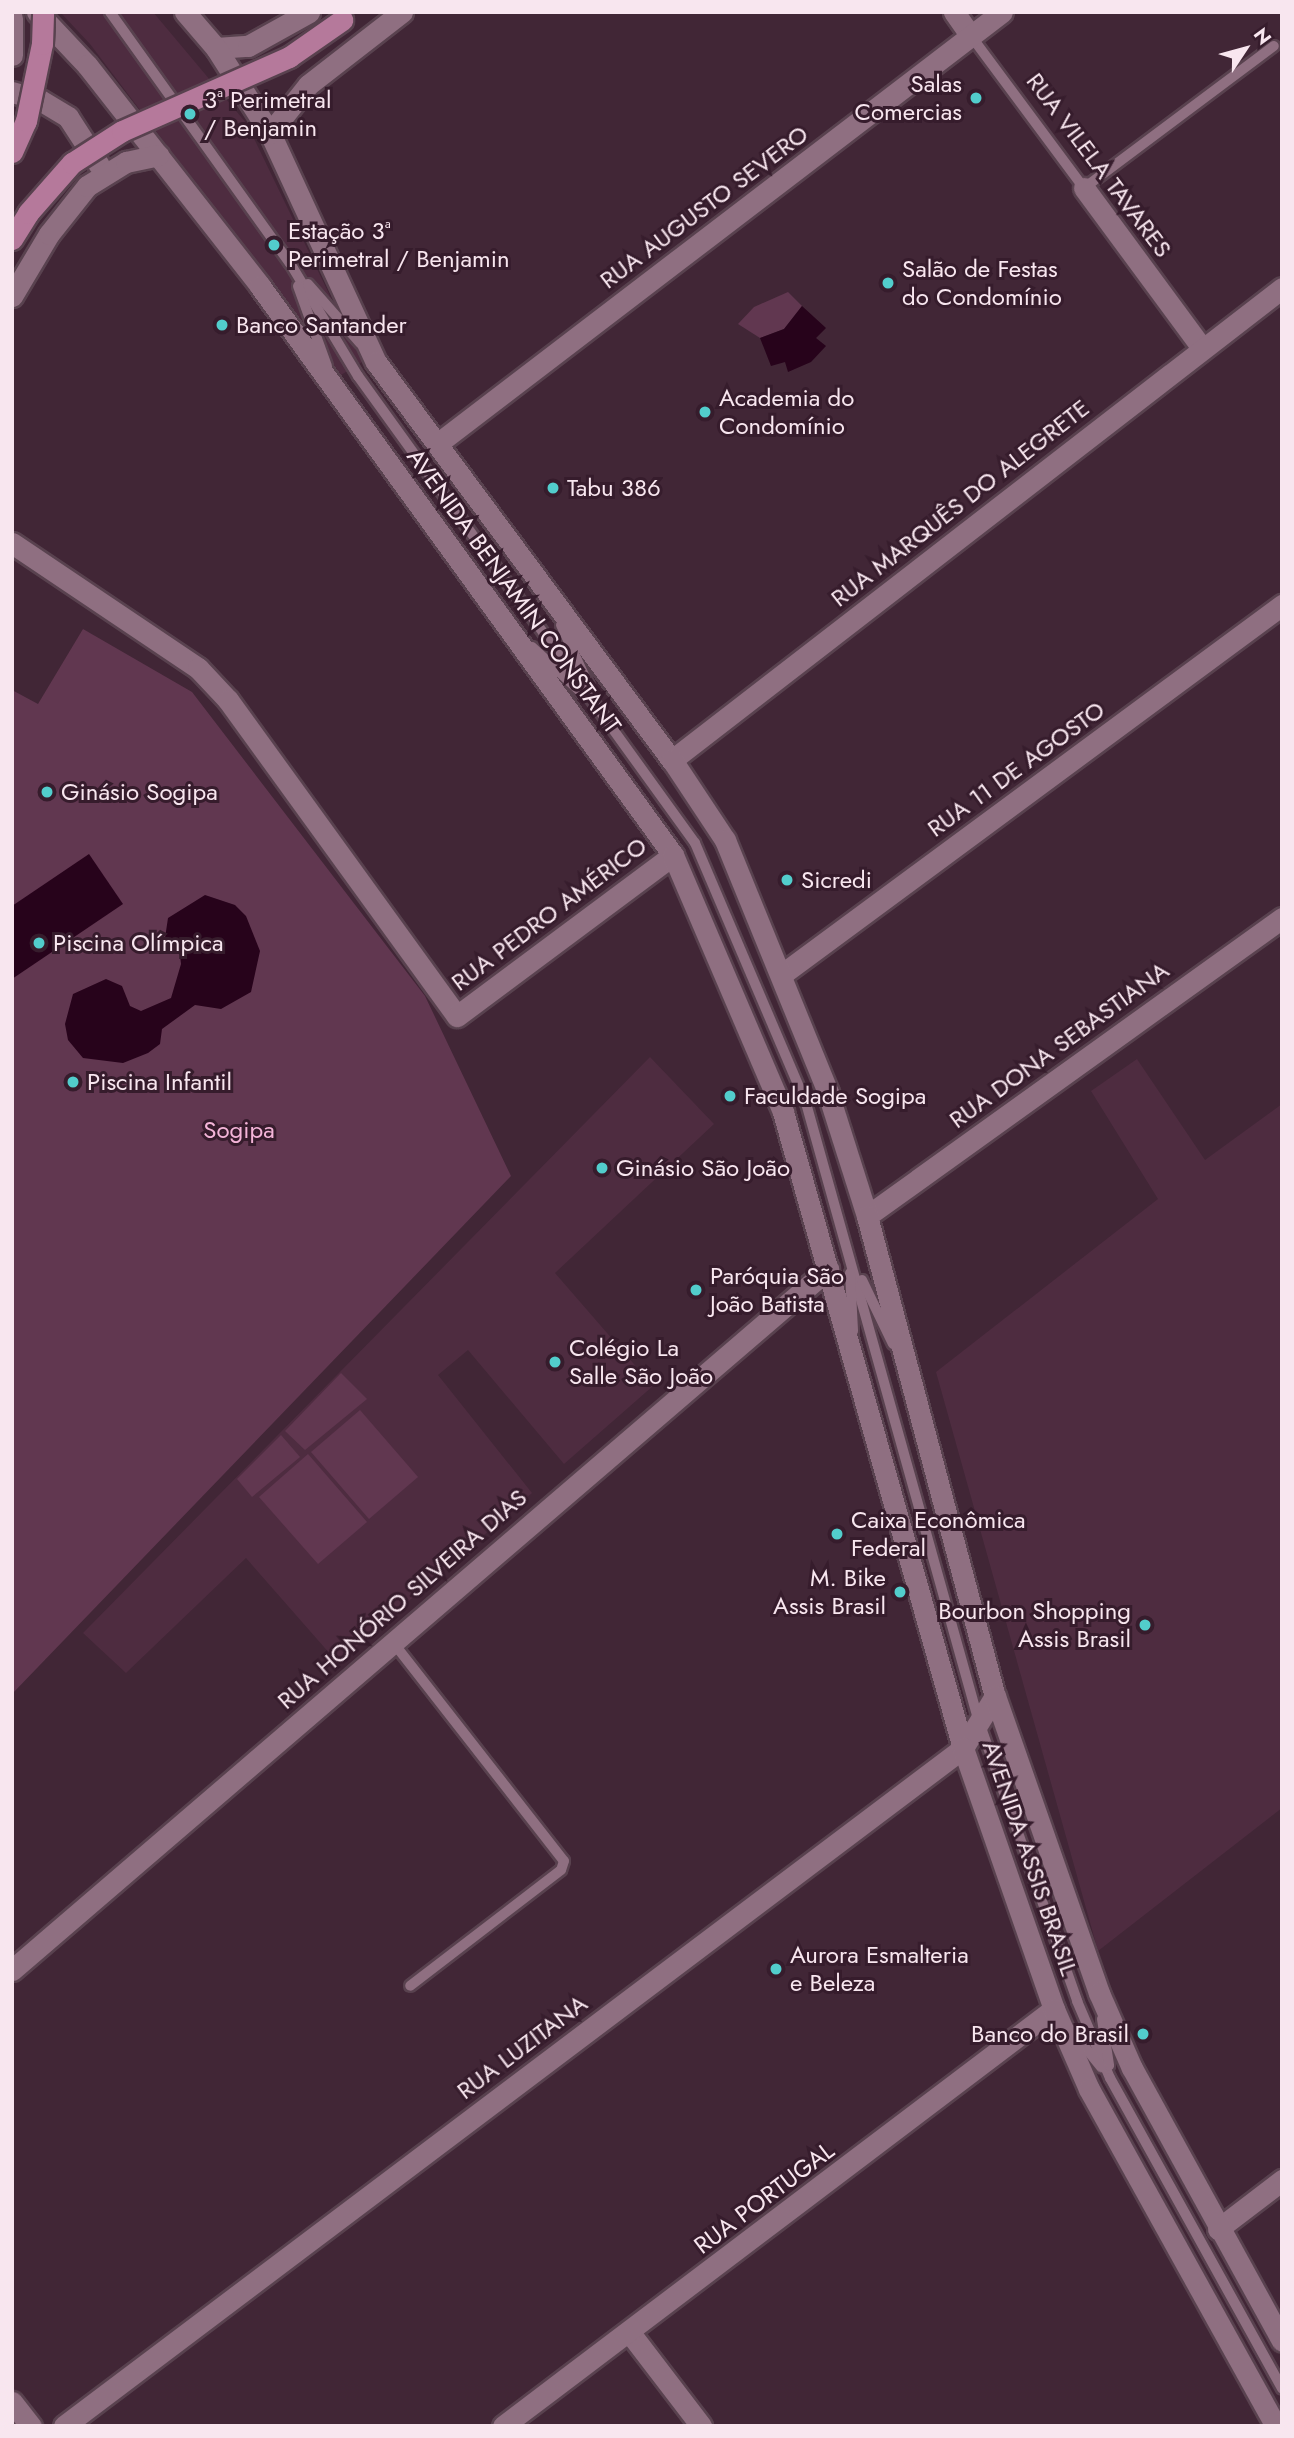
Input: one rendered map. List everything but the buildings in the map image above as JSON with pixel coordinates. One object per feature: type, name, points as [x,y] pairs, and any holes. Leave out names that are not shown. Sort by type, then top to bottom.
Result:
[{"type":"main road","points":[[12,152],[26,121],[42,44],[43,12]]},
{"type":"main road","points":[[12,239],[28,213],[72,163],[122,131],[289,57],[342,20]]},
{"type":"street","name":"AVENIDA BENJAMIN CONSTANT","points":[[37,12],[88,65],[158,155],[336,391],[673,855],[783,1112],[828,1269]]},
{"type":"street","name":"AVENIDA BENJAMIN CONSTANT","points":[[185,12],[216,48],[270,133],[376,362],[672,760],[725,840],[828,1093],[867,1216]]},
{"type":"street","points":[[216,48],[248,46],[309,12]]},
{"type":"street","points":[[270,133],[308,85],[402,12]]},
{"type":"street","name":"RUA VILELA TAVARES","points":[[954,12],[971,36]]},
{"type":"street","name":"RUA AUGUSTO SEVERO","points":[[437,444],[1002,12]]},
{"type":"street","points":[[12,18],[12,55]]},
{"type":"street","points":[[12,92],[40,100],[68,117],[86,139],[103,174]]},
{"type":"street","points":[[12,296],[72,203],[103,174],[158,155]]},
{"type":"street","name":"RUA VILELA TAVARES","points":[[1084,188],[1202,348]]},
{"type":"street","name":"RUA MARQUÊS DO ALEGRETE","points":[[672,760],[1282,288]]},
{"type":"street","name":"RUA PEDRO AMÉRICO","points":[[12,543],[205,676],[228,700],[457,1016],[673,855]]},
{"type":"street","name":"RUA 11 DE AGOSTO","points":[[781,975],[1282,605]]},
{"type":"street","name":"RUA DONA SEBASTIANA","points":[[867,1216],[1282,918]]},
{"type":"street","name":"AVENIDA ASSIS BRASIL","points":[[867,1216],[995,1696],[1099,1993],[1132,2068],[1218,2229],[1282,2341]]},
{"type":"street","name":"AVENIDA ASSIS BRASIL","points":[[828,1269],[963,1748],[1054,2009],[1089,2089],[1276,2426]]},
{"type":"street","name":"RUA HONÓRIO SILVEIRA DIAS","points":[[12,1970],[828,1269]]},
{"type":"street","name":"RUA LUZITANA","points":[[64,2426],[963,1748],[995,1696]]},
{"type":"street","name":"RUA PORTUGAL","points":[[503,2426],[630,2333],[1054,2009]]},
{"type":"street","points":[[1218,2229],[1282,2179]]},
{"type":"street","points":[[630,2333],[701,2426]]},
{"type":"street","points":[[12,2402],[31,2426]]},
{"type":"lane","points":[[113,16],[290,263],[358,376],[695,843],[806,1102],[979,1722],[1077,2001],[1111,2078],[1282,2388]]},
{"type":"lane","name":"RUA VILELA TAVARES","points":[[971,36],[1084,188]]},
{"type":"lane","points":[[1084,188],[1274,46]]},
{"type":"lane","points":[[290,263],[376,362]]},
{"type":"lane","points":[[290,263],[336,391]]},
{"type":"lane","points":[[546,591],[599,708]]},
{"type":"lane","points":[[504,622],[599,708]]},
{"type":"lane","points":[[849,1253],[855,1366]]},
{"type":"lane","points":[[849,1253],[911,1381]]},
{"type":"lane","points":[[392,1641],[564,1861],[561,1870],[410,1986]]},
{"type":"lane","points":[[1099,1993],[1111,2078]]},
{"type":"lane","points":[[1054,2009],[1111,2078]]},
{"type":"shaded area","name":"Estação 3ª Perimetral / Benjamin","points":[[60,12],[153,12],[247,124],[362,362],[341,375],[90,44]]},
{"type":"shaded area","points":[[802,306],[826,328],[816,338],[826,346],[811,362],[788,372],[785,362],[771,366],[760,338],[784,329]]},
{"type":"shaded area","name":"Piscina Olímpica","points":[[89,854],[123,904],[12,979],[12,906]]},
{"type":"shaded area","points":[[205,895],[235,905],[246,916],[260,951],[251,992],[221,1009],[195,1005],[162,1029],[160,1044],[148,1053],[123,1063],[83,1058],[68,1040],[65,1024],[73,994],[106,979],[122,986],[130,1006],[141,1011],[171,998],[181,964],[180,955],[165,938],[168,918]]},
{"type":"shaded area","name":"Colégio La Salle São João","points":[[650,1057],[714,1124],[555,1273],[653,1386],[564,1464],[468,1350],[438,1375],[532,1493],[338,1663],[246,1558],[126,1673],[83,1633]]},
{"type":"shaded area","name":"Bourbon Shopping Assis Brasil","points":[[1137,1059],[1205,1160],[1282,1104],[1282,1808],[1098,1951],[936,1372],[1158,1199],[1091,1091]]},
{"type":"green space","points":[[788,292],[802,306],[784,329],[760,338],[738,324],[754,307]]},
{"type":"green space","name":"Sogipa","points":[[83,629],[192,692],[425,996],[511,1176],[12,1694],[12,690],[38,704]]},
{"type":"green space","points":[[341,1373],[367,1399],[305,1450],[285,1431]]},
{"type":"green space","points":[[360,1410],[418,1477],[369,1519],[311,1452]]},
{"type":"green space","points":[[281,1435],[300,1457],[252,1497],[237,1479]]},
{"type":"green space","points":[[308,1454],[367,1522],[318,1564],[259,1497]]},
{"type":"place","name":"Salas Comercias","points":[[976,98]]},
{"type":"place","name":"3ª Perimetral / Benjamin","points":[[190,114]]},
{"type":"place","name":"Estação 3ª Perimetral / Benjamin","points":[[274,245]]},
{"type":"place","name":"Salão de Festas do Condomínio","points":[[888,283]]},
{"type":"place","name":"Banco Santander","points":[[222,325]]},
{"type":"place","name":"Academia do Condomínio","points":[[705,412]]},
{"type":"place","name":"Tabu 386","points":[[553,488]]},
{"type":"place","name":"Ginásio Sogipa","points":[[47,792]]},
{"type":"place","name":"Sicredi","points":[[787,880]]},
{"type":"place","name":"Piscina Olímpica","points":[[39,943]]},
{"type":"place","name":"Piscina Infantil","points":[[73,1082]]},
{"type":"place","name":"Faculdade Sogipa","points":[[730,1096]]},
{"type":"place","name":"Ginásio São João","points":[[602,1168]]},
{"type":"place","name":"Paróquia São João Batista","points":[[696,1290]]},
{"type":"place","name":"Colégio La Salle São João","points":[[555,1362]]},
{"type":"place","name":"Caixa Econômica Federal","points":[[837,1534]]},
{"type":"place","name":"M. Bike Assis Brasil","points":[[900,1592]]},
{"type":"place","name":"Bourbon Shopping Assis Brasil","points":[[1145,1625]]},
{"type":"place","name":"Aurora Esmalteria e Beleza","points":[[776,1969]]},
{"type":"place","name":"Banco do Brasil","points":[[1143,2034]]}]
